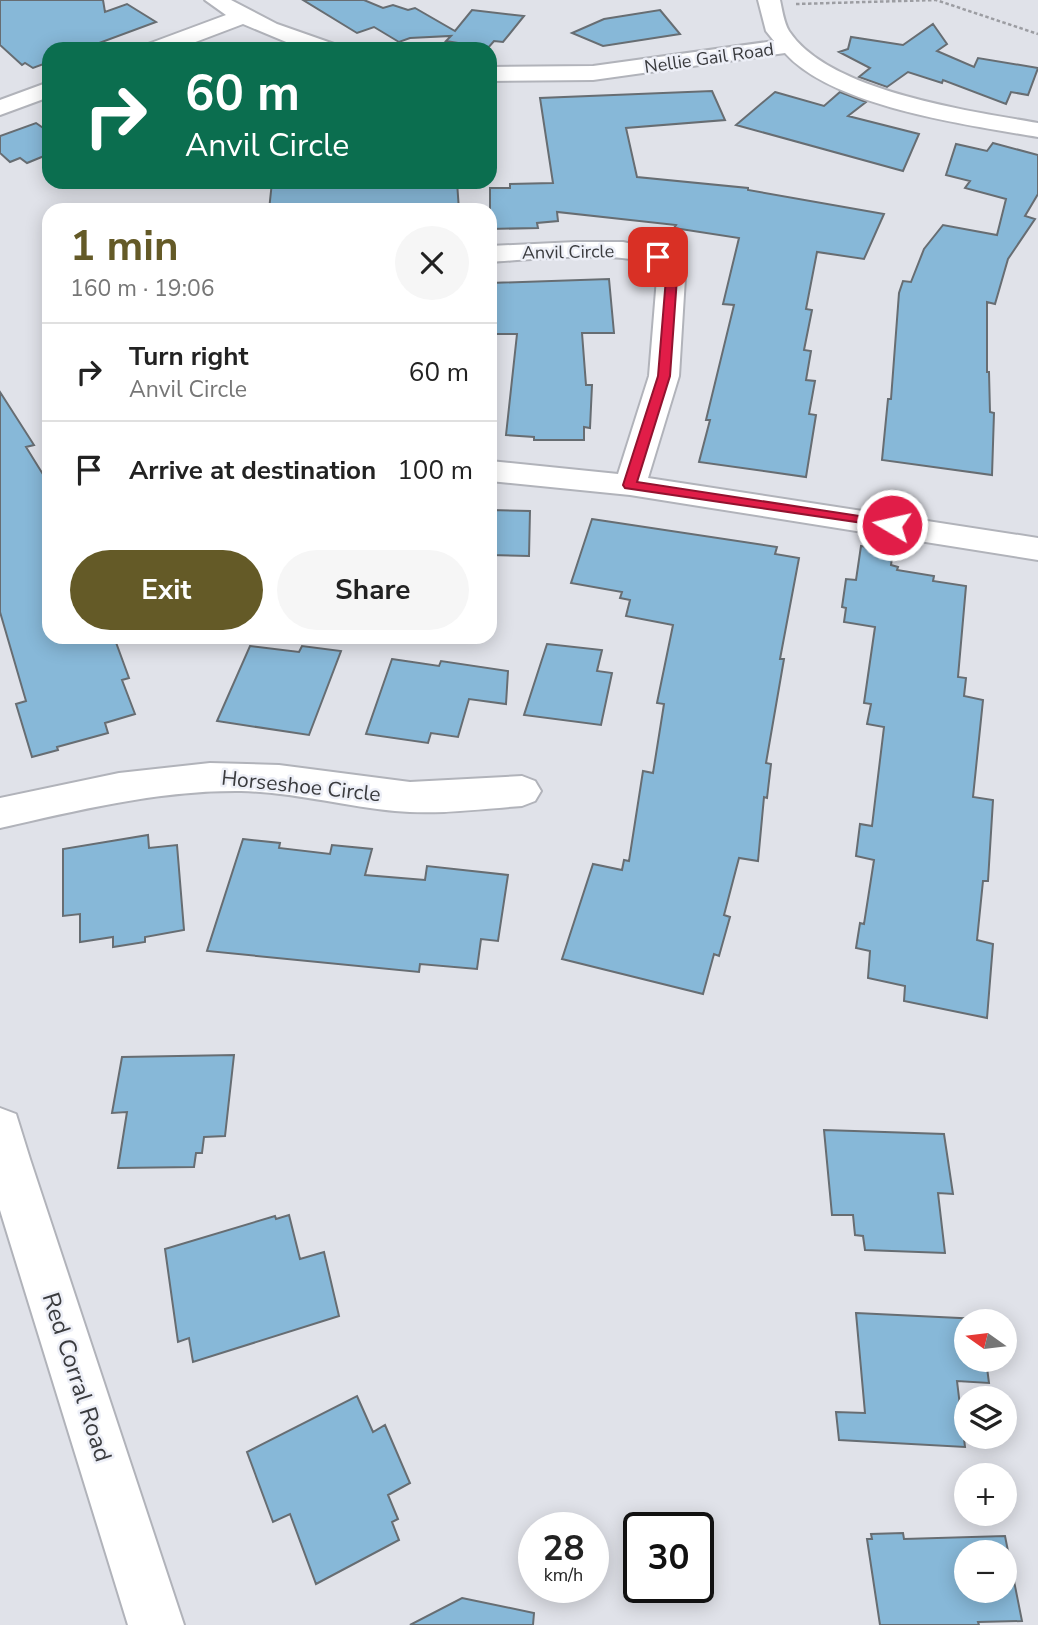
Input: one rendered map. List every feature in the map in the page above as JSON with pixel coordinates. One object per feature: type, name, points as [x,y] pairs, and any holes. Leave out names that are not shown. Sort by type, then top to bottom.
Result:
[{"type":"street","points":[[216,0],[242,17],[303,42]]},
{"type":"street","points":[[769,0],[773,23],[788,46]]},
{"type":"street","points":[[175,42],[242,17]]},
{"type":"street","name":"Nellie Gail Road","points":[[497,74],[593,73],[788,46],[848,85],[879,97],[1038,130]]},
{"type":"street","points":[[0,107],[42,92]]},
{"type":"street","name":"Anvil Circle","points":[[497,254],[625,250],[658,257],[667,265],[671,278],[664,376],[630,485]]},
{"type":"street","points":[[497,472],[630,485],[1038,549]]},
{"type":"street","name":"Horseshoe Circle","points":[[0,813],[121,786],[185,778],[244,777],[396,796],[440,797],[522,792]]},
{"type":"street","name":"Red Corral Road","points":[[0,1128],[7,1159],[156,1625]]},
{"type":"path","points":[[796,4],[936,0],[1038,34]]},
{"type":"building","points":[[0,0],[103,0],[105,12],[127,4],[156,22],[102,42],[42,42],[42,65],[33,68],[25,63],[22,65],[0,45]]},
{"type":"building","points":[[303,0],[364,0],[383,8],[393,5],[408,10],[415,8],[455,31],[472,10],[524,16],[503,42],[446,41],[451,36],[410,38],[399,42],[374,27],[357,33]]},
{"type":"building","points":[[660,10],[680,34],[603,46],[572,33],[604,19]]},
{"type":"building","points":[[933,24],[947,44],[937,51],[974,67],[978,58],[1038,68],[1028,95],[1011,92],[1006,104],[943,80],[942,83],[908,72],[887,87],[859,77],[870,68],[839,52],[848,49],[851,37],[903,45]]},
{"type":"building","points":[[712,91],[725,120],[626,128],[637,177],[748,188],[884,214],[864,259],[817,252],[806,309],[812,310],[804,350],[811,351],[806,380],[815,381],[809,414],[816,415],[806,477],[699,462],[710,420],[706,420],[734,305],[723,304],[739,238],[674,228],[676,225],[557,212],[558,221],[537,223],[538,228],[497,229],[497,203],[490,203],[490,189],[510,188],[510,184],[553,183],[540,98]]},
{"type":"building","points":[[775,92],[824,106],[840,92],[866,102],[848,116],[919,134],[903,171],[736,125]]},
{"type":"building","points":[[36,123],[42,127],[42,157],[27,163],[20,158],[10,162],[0,153],[0,136]]},
{"type":"building","points":[[993,143],[1038,155],[1038,194],[1025,216],[1035,219],[1008,259],[995,304],[987,302],[987,372],[990,412],[994,413],[992,475],[882,460],[888,399],[891,399],[899,293],[903,281],[911,282],[924,249],[943,225],[997,235],[1006,199],[965,188],[970,181],[946,175],[956,144],[987,151]]},
{"type":"building","points":[[271,189],[458,189],[458,203],[270,203]]},
{"type":"building","points":[[609,279],[614,333],[582,333],[586,385],[592,385],[590,428],[584,427],[584,440],[534,440],[534,437],[506,435],[517,334],[497,334],[497,283]]},
{"type":"building","points":[[0,392],[34,445],[26,447],[42,473],[42,644],[117,644],[129,678],[122,680],[135,714],[105,723],[108,733],[32,757],[16,704],[26,701],[0,612]]},
{"type":"building","points":[[497,510],[530,511],[529,556],[497,555]]},
{"type":"building","points":[[592,519],[777,547],[775,554],[799,558],[780,659],[784,659],[766,763],[771,764],[767,798],[764,797],[758,861],[739,858],[724,915],[730,917],[719,956],[714,954],[703,994],[562,959],[593,864],[622,870],[624,860],[629,861],[643,771],[653,773],[664,704],[657,703],[673,625],[626,616],[630,600],[620,598],[622,592],[571,583]]},
{"type":"building","points":[[861,546],[893,551],[891,565],[898,567],[897,570],[934,576],[933,581],[966,586],[958,677],[966,678],[964,696],[983,700],[973,797],[993,800],[988,881],[983,881],[977,940],[993,944],[987,1018],[904,1001],[905,986],[868,978],[870,951],[856,948],[860,923],[864,924],[874,860],[856,856],[860,824],[872,826],[884,727],[867,724],[871,704],[864,703],[875,627],[844,622],[846,608],[842,607],[846,579],[856,580]]},
{"type":"building","points":[[547,644],[602,650],[597,671],[612,673],[601,725],[524,715]]},
{"type":"building","points":[[250,646],[299,652],[302,646],[341,651],[309,735],[217,721]]},
{"type":"building","points":[[392,659],[439,666],[441,661],[508,671],[506,704],[469,699],[458,737],[431,733],[428,743],[366,734]]},
{"type":"building","points":[[148,835],[149,848],[177,845],[184,930],[145,937],[145,942],[113,947],[113,937],[80,942],[80,914],[63,916],[63,849]]},
{"type":"building","points":[[243,839],[280,843],[279,848],[330,854],[332,845],[372,849],[365,875],[425,880],[427,866],[508,875],[498,941],[481,939],[477,969],[420,964],[419,972],[207,951]]},
{"type":"building","points":[[234,1055],[225,1136],[204,1137],[202,1153],[196,1153],[194,1167],[118,1168],[127,1112],[112,1113],[122,1057]]},
{"type":"building","points":[[824,1130],[944,1134],[953,1194],[938,1193],[945,1253],[865,1250],[863,1236],[855,1235],[853,1215],[832,1215]]},
{"type":"building","points":[[289,1215],[300,1259],[324,1252],[339,1316],[193,1362],[189,1338],[178,1342],[165,1249],[275,1216],[276,1219]]},
{"type":"building","points":[[856,1313],[954,1318],[954,1372],[988,1372],[989,1383],[957,1381],[958,1386],[954,1386],[954,1446],[839,1440],[836,1412],[865,1413]]},
{"type":"building","points":[[357,1396],[373,1432],[385,1425],[410,1483],[388,1495],[398,1519],[392,1522],[399,1540],[316,1584],[290,1514],[273,1522],[247,1452]]},
{"type":"building","points":[[903,1533],[904,1539],[1005,1536],[1006,1540],[954,1540],[954,1603],[1017,1603],[1017,1596],[1022,1621],[978,1622],[979,1625],[880,1625],[867,1539],[872,1539],[871,1534]]},
{"type":"building","points":[[462,1598],[534,1613],[533,1625],[410,1625]]},
{"type":"route","points":[[658,257],[667,265],[671,278],[664,376],[630,485],[892,525]]}]
